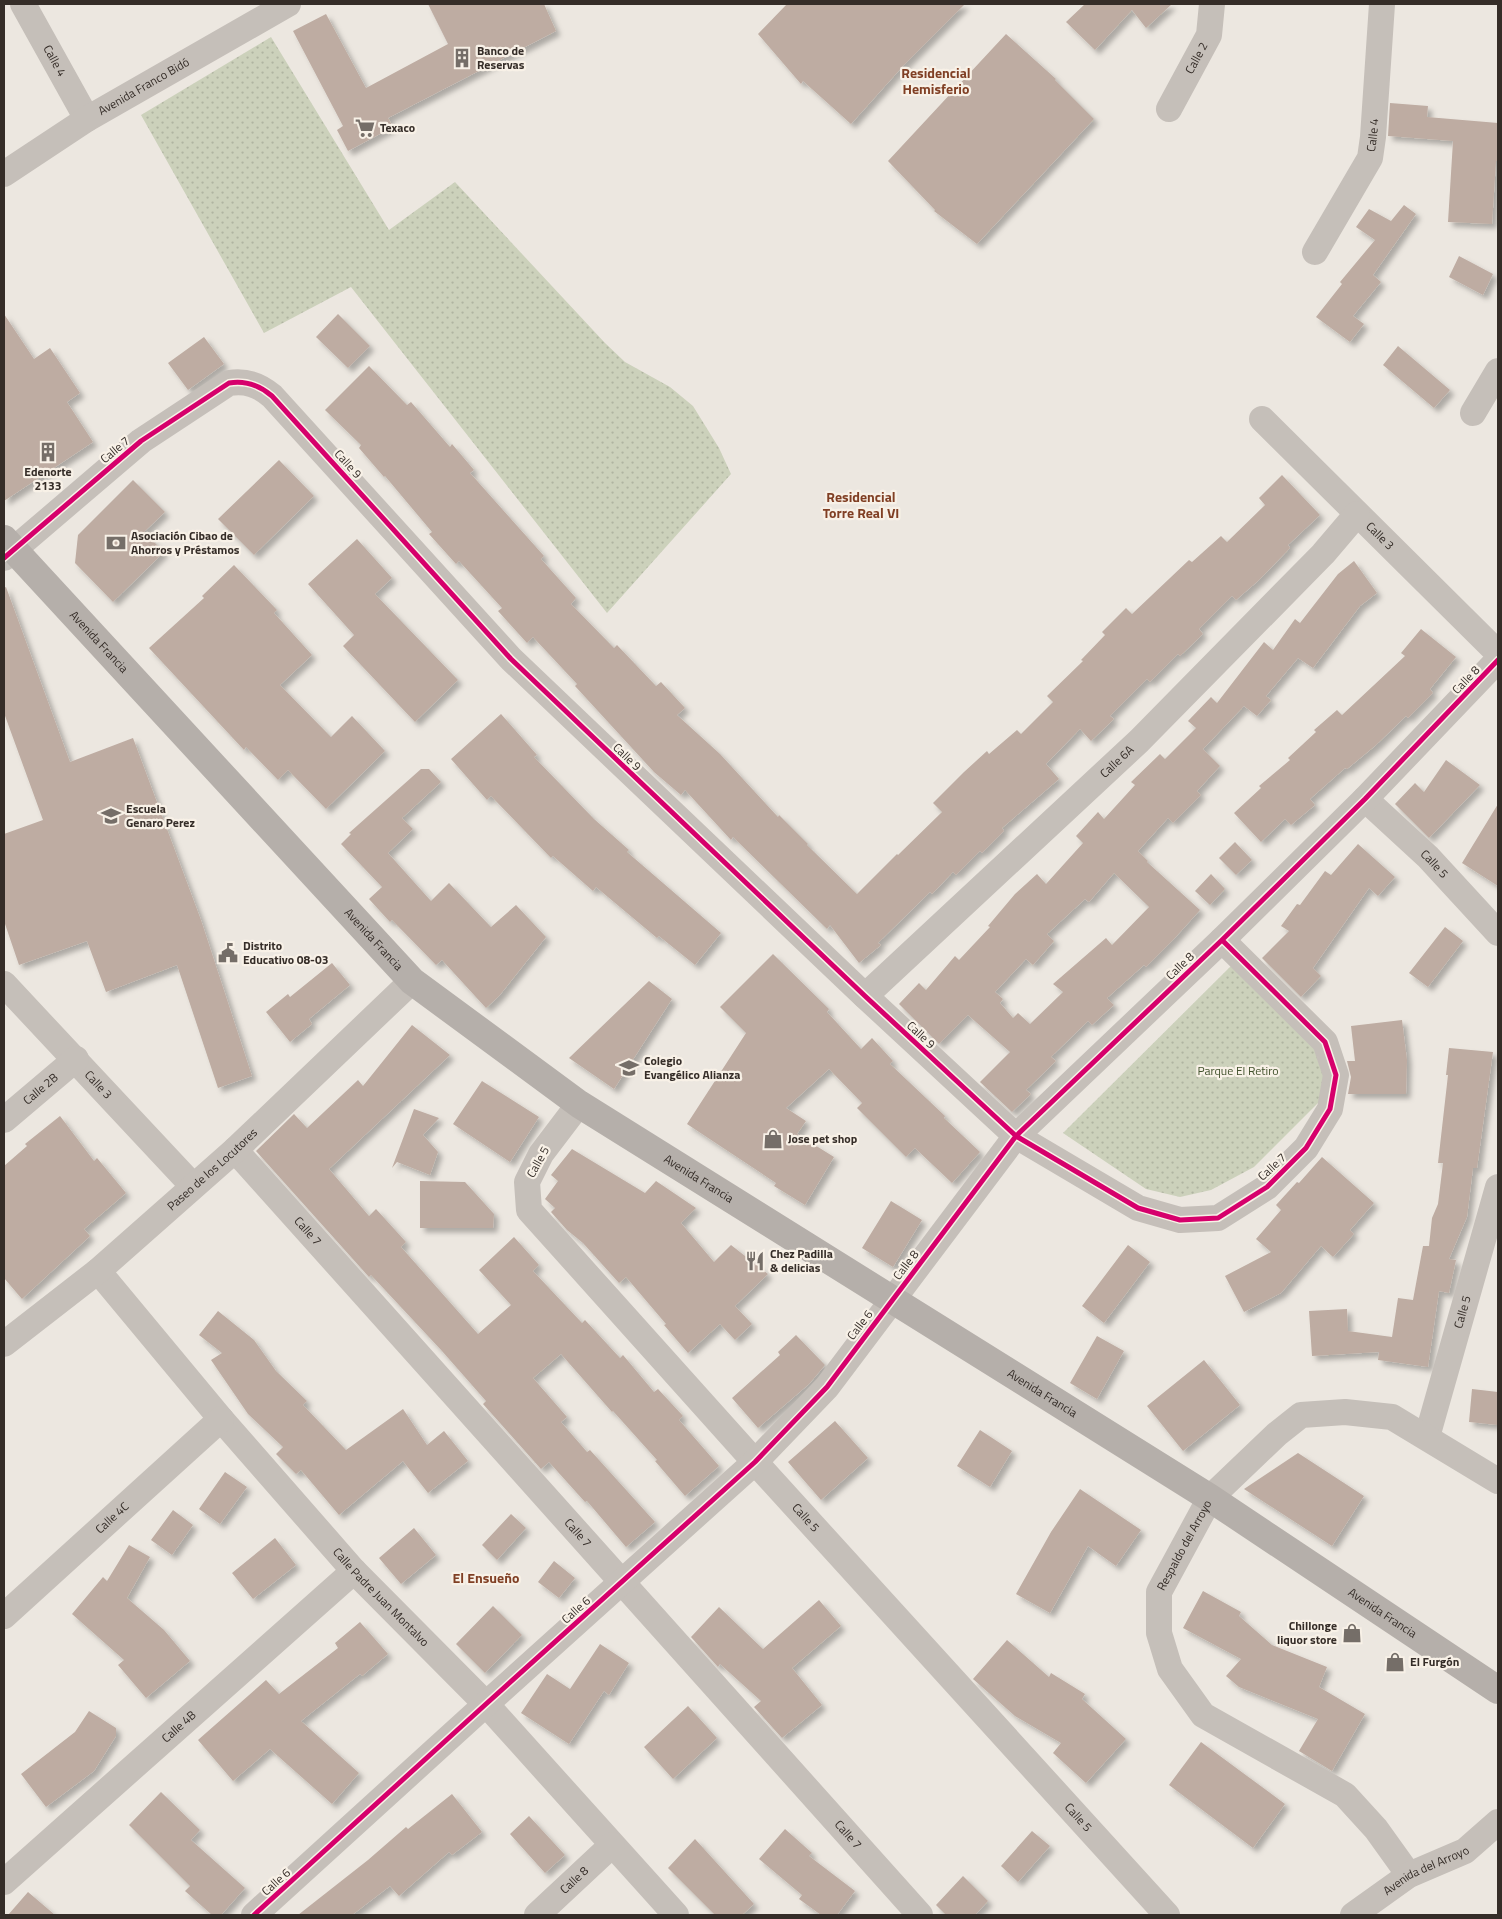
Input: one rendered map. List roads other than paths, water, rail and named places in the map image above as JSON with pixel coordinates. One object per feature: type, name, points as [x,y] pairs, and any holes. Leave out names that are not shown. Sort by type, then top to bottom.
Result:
[{"type":"main road","name":"Avenida Francia","points":[[7,549],[412,981],[579,1104],[1210,1498],[1498,1690]]},
{"type":"street","name":"Calle 4","points":[[23,4],[87,119]]},
{"type":"street","name":"Avenida Franco Bidó","points":[[4,174],[87,119],[288,4]]},
{"type":"street","name":"Calle 2","points":[[1169,109],[1209,35],[1212,4]]},
{"type":"street","name":"Calle 4","points":[[1315,252],[1370,158],[1382,4]]},
{"type":"street","points":[[1473,413],[1498,371]]},
{"type":"street","name":"Calle 7","points":[[7,549],[141,441],[229,383],[239,382]]},
{"type":"street","name":"Calle 9","points":[[239,382],[259,386],[272,396],[511,659],[865,996],[1016,1136]]},
{"type":"street","name":"Calle 3","points":[[1262,419],[1498,653]]},
{"type":"street","name":"Calle 6A","points":[[865,996],[1139,741],[1323,554],[1357,514]]},
{"type":"street","name":"Calle 8","points":[[892,1300],[1016,1136],[1222,940],[1365,799],[1498,660]]},
{"type":"street","name":"Calle 5","points":[[1365,799],[1428,857],[1498,933]]},
{"type":"street","name":"Calle 7","points":[[1016,1136],[1138,1208],[1180,1220],[1218,1218],[1266,1187],[1306,1148],[1330,1109],[1336,1074],[1324,1042],[1222,940]]},
{"type":"street","name":"Paseo de los Locutores","points":[[4,1344],[98,1271],[235,1150],[412,981]]},
{"type":"street","name":"Calle 3","points":[[4,984],[193,1186]]},
{"type":"street","name":"Calle 2B","points":[[4,1120],[76,1059]]},
{"type":"street","name":"Calle 5","points":[[579,1104],[540,1154],[527,1182],[529,1210],[755,1462],[1168,1915]]},
{"type":"street","name":"Calle 7","points":[[235,1150],[920,1915]]},
{"type":"street","name":"Calle 5","points":[[1427,1437],[1498,1187]]},
{"type":"street","name":"Calle Padre Juan Montalvo","points":[[98,1271],[221,1419],[354,1571],[486,1704],[676,1915]]},
{"type":"street","name":"Calle 6","points":[[254,1915],[755,1462],[827,1387],[892,1300]]},
{"type":"street","name":"Respaldo del Arroyo","points":[[1409,1875],[1376,1829],[1345,1795],[1203,1715],[1170,1670],[1159,1633],[1159,1592],[1210,1498],[1277,1434],[1302,1415],[1345,1412],[1392,1417],[1498,1481]]},
{"type":"street","name":"Calle 4C","points":[[4,1616],[221,1419]]},
{"type":"street","name":"Calle 4B","points":[[4,1882],[354,1571]]},
{"type":"street","name":"Avenida del Arroyo","points":[[1353,1915],[1409,1875],[1465,1851],[1498,1822]]},
{"type":"street","name":"Calle 8","points":[[537,1915],[612,1845]]},
{"type":"place","name":"Banco de Reservas","points":[[462,58]]},
{"type":"place","name":"Texaco","points":[[365,128]]},
{"type":"place","name":"Edenorte 2133","points":[[48,452]]},
{"type":"place","name":"Asociación Cibao de Ahorros y Préstamos","points":[[116,543]]},
{"type":"place","name":"Escuela Genaro Perez","points":[[111,816]]},
{"type":"place","name":"Distrito Educativo 08-03","points":[[228,953]]},
{"type":"place","name":"Colegio Evangélico Alianza","points":[[629,1068]]},
{"type":"place","name":"Jose pet shop","points":[[773,1139]]},
{"type":"place","name":"Chez Padilla & delicias","points":[[755,1261]]},
{"type":"place","name":"Chillonge liquor store","points":[[1352,1633]]},
{"type":"place","name":"El Furgón","points":[[1395,1662]]},
{"type":"district","name":"Residencial Hemisferio","points":[[936,82]]},
{"type":"district","name":"Residencial Torre Real VI","points":[[861,506]]},
{"type":"district","name":"El Ensueño","points":[[486,1578]]},
{"type":"park label","name":"Parque El Retiro","points":[[1238,1071]]}]
